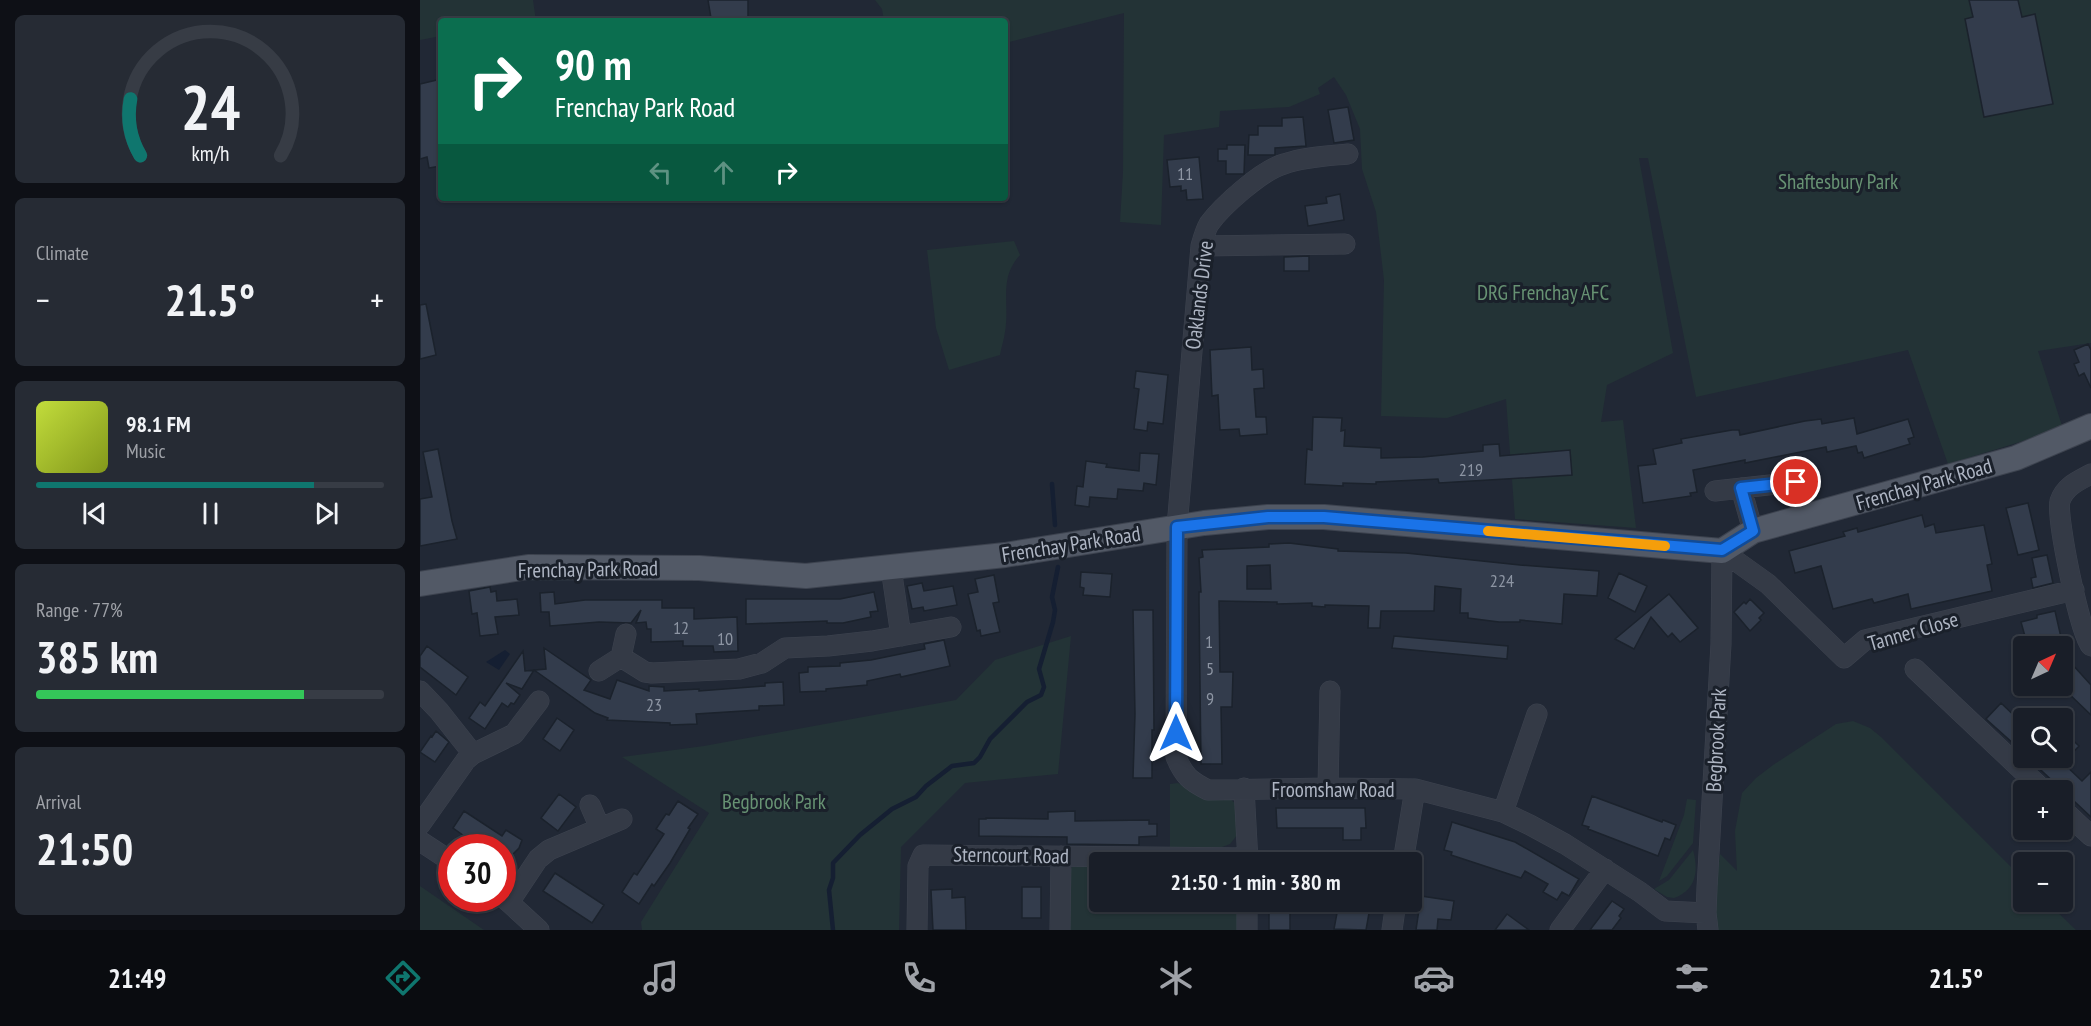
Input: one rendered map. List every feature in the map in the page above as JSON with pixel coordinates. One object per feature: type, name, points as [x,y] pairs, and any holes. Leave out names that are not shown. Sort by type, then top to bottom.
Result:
[{"type":"main road","name":"Frenchay Park Road","points":[[420,584],[528,567],[699,568],[806,576],[1015,554],[1177,527],[1268,517],[1324,517],[1722,550],[1753,531],[2016,458],[2091,426]]},
{"type":"street","name":"Oaklands Drive","points":[[1177,527],[1201,246],[1208,227],[1218,213],[1242,191],[1282,164],[1348,154]]},
{"type":"street","points":[[1201,246],[1345,244]]},
{"type":"street","points":[[2091,474],[2067,488],[2060,505],[2064,542],[2074,590],[2085,637],[2091,646]]},
{"type":"street","points":[[1715,491],[1796,482]]},
{"type":"street","points":[[1741,488],[1753,531]]},
{"type":"street","name":"Froomshaw Road","points":[[1177,527],[1176,757],[1183,772],[1194,783],[1208,790],[1244,788],[1415,789],[1503,812],[1565,844],[1665,911],[1707,921]]},
{"type":"street","name":"Tanner Close","points":[[1722,550],[1767,584],[1844,658],[1865,640],[2074,590]]},
{"type":"street","name":"Begbrook Park","points":[[1707,921],[1722,634],[1722,550]]},
{"type":"street","points":[[891,568],[901,636]]},
{"type":"street","points":[[621,657],[645,672],[652,673],[739,669],[762,663],[784,648],[828,646],[951,627]]},
{"type":"street","points":[[599,671],[621,657],[626,634]]},
{"type":"street","points":[[1915,669],[2032,780]]},
{"type":"street","points":[[420,691],[473,754]]},
{"type":"street","points":[[1328,788],[1330,691]]},
{"type":"street","points":[[420,825],[466,760],[473,754],[514,734],[538,701]]},
{"type":"street","points":[[1503,812],[1537,714]]},
{"type":"street","points":[[1244,788],[1248,852]]},
{"type":"street","points":[[1405,852],[1415,789]]},
{"type":"street","points":[[590,805],[600,828]]},
{"type":"street","points":[[516,886],[538,859],[549,850],[622,819]]},
{"type":"street","points":[[2073,819],[2091,836]]},
{"type":"street","points":[[420,841],[438,853]]},
{"type":"street","name":"Sterncourt Road","points":[[917,930],[918,866],[923,855],[1089,857]]},
{"type":"street","points":[[1060,930],[1061,856]]},
{"type":"street","points":[[1560,930],[1605,869]]},
{"type":"street","points":[[516,908],[539,930]]},
{"type":"street","points":[[1247,912],[1247,930]]},
{"type":"street","points":[[1392,930],[1395,912]]},
{"type":"green space","points":[[420,0],[533,0],[536,18],[438,18],[438,37],[420,40]]},
{"type":"green space","points":[[875,0],[2091,0],[2091,343],[2038,351],[2063,429],[1948,464],[1908,350],[1696,397],[1648,158],[1639,158],[1673,353],[1607,385],[1601,422],[1623,420],[1636,528],[1515,519],[1506,399],[1447,418],[1381,416],[1384,280],[1376,212],[1362,169],[1360,129],[1346,95],[1334,77],[1318,88],[1320,94],[1289,107],[1220,111],[1219,127],[1164,135],[1161,225],[1120,222],[1123,172],[1124,13],[1008,42],[1008,18],[884,18],[882,9]]},
{"type":"green space","points":[[1014,241],[1020,255],[1013,264],[1007,282],[1005,335],[1000,355],[949,370],[936,328],[927,250]]},
{"type":"green space","points":[[1071,636],[1058,774],[965,783],[901,847],[899,930],[642,930],[641,922],[709,813],[622,757],[704,746],[956,700],[995,660]]},
{"type":"green space","points":[[1853,721],[1870,728],[1881,737],[2013,869],[2013,912],[2057,912],[2076,930],[1716,930],[1715,895],[1720,854],[1737,871],[1735,831],[1742,793],[1773,765],[1836,724]]},
{"type":"green space","points":[[1178,783],[1198,794],[1230,799],[1236,804],[1238,834],[1230,844],[1222,847],[1170,847],[1170,784]]},
{"type":"green space","points":[[1687,799],[1696,800],[1693,843],[1667,876],[1659,881],[1684,815]]},
{"type":"green space","points":[[1693,850],[1696,865],[1694,879],[1687,890],[1674,898],[1667,897],[1654,889],[1669,880]]},
{"type":"green space","points":[[1089,865],[1089,912],[1240,912],[1240,930],[1066,930],[1066,878],[1072,867]]},
{"type":"green space","points":[[420,886],[438,898],[438,912],[458,912],[484,930],[420,930]]},
{"type":"water","points":[[505,650],[510,654],[499,670],[486,662]]},
{"type":"building","points":[[708,0],[748,0],[748,18],[711,18]]},
{"type":"building","points":[[1969,0],[2018,0],[2022,17],[2035,14],[2053,104],[1984,117],[1965,19],[1973,17]]},
{"type":"building","points":[[438,80],[438,166],[429,168],[427,157],[420,159],[420,84]]},
{"type":"building","points":[[1348,107],[1354,140],[1334,143],[1328,110]]},
{"type":"building","points":[[1303,117],[1306,146],[1275,148],[1275,155],[1248,155],[1249,135],[1258,135],[1258,126],[1282,126],[1282,118]]},
{"type":"building","points":[[1227,145],[1245,145],[1244,174],[1226,174],[1226,161],[1218,161],[1218,149],[1227,149]]},
{"type":"building","points":[[1199,157],[1203,199],[1187,200],[1186,190],[1181,191],[1181,186],[1170,187],[1167,160]]},
{"type":"building","points":[[1340,194],[1344,220],[1308,226],[1305,206],[1327,203],[1326,197]]},
{"type":"building","points":[[1309,256],[1309,271],[1284,271],[1284,257]]},
{"type":"building","points":[[426,304],[436,355],[420,359],[420,305]]},
{"type":"building","points":[[2088,344],[2091,350],[2091,388],[2084,373],[2079,376],[2074,364],[2079,362],[2074,350]]},
{"type":"building","points":[[1251,347],[1252,370],[1263,369],[1264,388],[1254,389],[1256,417],[1266,417],[1267,434],[1240,436],[1239,429],[1220,430],[1218,395],[1212,396],[1210,350]]},
{"type":"building","points":[[1136,371],[1168,375],[1163,424],[1148,422],[1147,431],[1134,429],[1139,389],[1134,388]]},
{"type":"building","points":[[1313,417],[1342,418],[1341,431],[1345,430],[1344,446],[1381,448],[1381,458],[1423,457],[1483,451],[1483,445],[1499,444],[1500,456],[1570,450],[1572,475],[1439,483],[1438,479],[1376,482],[1376,484],[1343,483],[1343,486],[1305,484],[1307,449],[1312,450]]},
{"type":"building","points":[[1854,418],[1857,434],[1908,419],[1914,437],[1908,439],[1910,444],[1864,458],[1862,452],[1858,453],[1856,446],[1827,452],[1826,447],[1745,463],[1745,460],[1693,470],[1697,492],[1690,493],[1691,496],[1643,503],[1638,466],[1656,464],[1653,449],[1682,443],[1681,439],[1732,430],[1739,430],[1740,435],[1805,421],[1821,419],[1822,424]]},
{"type":"building","points":[[438,449],[457,539],[420,546],[420,499],[432,497],[423,452]]},
{"type":"building","points":[[1140,453],[1159,454],[1156,485],[1144,483],[1143,491],[1118,489],[1117,499],[1090,497],[1089,507],[1075,505],[1077,486],[1083,487],[1086,461],[1107,464],[1106,467],[1139,471]]},
{"type":"building","points":[[2028,503],[2039,550],[2018,555],[2006,508]]},
{"type":"building","points":[[1922,515],[1925,527],[1934,524],[1936,533],[1984,525],[1992,564],[1987,565],[1992,591],[1911,609],[1908,594],[1874,603],[1872,599],[1833,609],[1821,566],[1795,573],[1789,551],[1845,536],[1843,532],[1857,528],[1858,532]]},
{"type":"building","points":[[1289,543],[1338,549],[1338,551],[1406,553],[1599,571],[1597,596],[1564,594],[1562,624],[1520,620],[1520,622],[1499,622],[1468,618],[1468,613],[1460,613],[1461,589],[1435,586],[1434,611],[1381,611],[1380,628],[1368,628],[1369,606],[1325,605],[1325,607],[1312,606],[1312,603],[1219,601],[1220,672],[1233,672],[1232,707],[1221,707],[1222,764],[1201,764],[1199,558],[1203,557],[1202,550],[1269,547],[1269,544]],"holes":[[[1270,565],[1271,589],[1247,589],[1247,566]]]},
{"type":"building","points":[[2047,555],[2053,583],[2033,588],[2031,578],[2036,577],[2032,558]]},
{"type":"building","points":[[1081,572],[1112,574],[1110,597],[1083,595],[1084,588],[1080,587]]},
{"type":"building","points":[[1619,573],[1647,586],[1635,612],[1608,598]]},
{"type":"building","points":[[994,575],[999,602],[993,603],[1000,632],[981,636],[980,630],[977,631],[968,594],[978,592],[975,579]]},
{"type":"building","points":[[922,583],[924,591],[953,586],[957,605],[924,611],[923,607],[912,609],[907,586]]},
{"type":"building","points":[[490,587],[491,592],[496,591],[497,601],[517,599],[519,615],[495,617],[498,634],[480,636],[477,613],[472,614],[469,591]]},
{"type":"building","points":[[554,592],[555,604],[585,600],[662,600],[662,608],[694,608],[694,619],[737,617],[738,651],[714,652],[713,646],[683,646],[683,641],[651,642],[651,629],[647,629],[646,622],[636,623],[641,610],[631,623],[599,622],[550,626],[549,612],[541,612],[540,593]]},
{"type":"building","points":[[874,592],[878,611],[870,612],[871,617],[843,623],[827,623],[827,621],[746,624],[746,599],[840,599]]},
{"type":"building","points":[[1669,594],[1698,628],[1680,642],[1672,633],[1668,637],[1651,617],[1634,649],[1615,639]]},
{"type":"building","points":[[1750,599],[1764,613],[1759,618],[1761,620],[1750,631],[1734,612]]},
{"type":"building","points":[[1133,610],[1153,610],[1152,778],[1133,778],[1135,714]]},
{"type":"building","points":[[2055,611],[2061,636],[2025,636],[2021,622],[2037,618],[2037,615]]},
{"type":"building","points":[[1394,636],[1508,646],[1507,659],[1392,648]]},
{"type":"building","points":[[944,640],[950,666],[901,677],[900,674],[867,681],[867,685],[800,692],[799,673],[808,672],[808,667],[840,666],[840,663],[871,660],[925,649],[924,644]]},
{"type":"building","points":[[427,646],[468,677],[456,695],[420,667],[420,656]]},
{"type":"building","points":[[544,648],[591,680],[584,690],[610,699],[617,680],[649,691],[649,686],[664,687],[664,691],[699,689],[699,691],[765,686],[765,683],[783,682],[784,705],[759,706],[759,710],[696,714],[697,724],[670,725],[670,723],[607,720],[608,718],[595,713],[534,670],[546,669]]},
{"type":"building","points":[[523,651],[525,671],[534,670],[522,689],[506,683],[520,695],[514,704],[511,703],[508,707],[502,703],[485,729],[469,718],[480,702],[485,706]]},
{"type":"building","points":[[2073,665],[2091,685],[2091,715],[2071,696]]},
{"type":"building","points":[[2001,703],[2013,714],[2013,743],[1986,719]]},
{"type":"building","points":[[557,718],[574,730],[560,751],[543,739]]},
{"type":"building","points":[[436,731],[449,742],[435,762],[420,752]]},
{"type":"building","points":[[2073,740],[2079,746],[2073,752]]},
{"type":"building","points":[[2039,768],[2068,768],[2082,781],[2091,772],[2091,817],[2073,800],[2073,780],[2051,780]]},
{"type":"building","points":[[559,794],[576,807],[558,831],[541,818]]},
{"type":"building","points":[[1592,796],[1676,825],[1670,840],[1665,838],[1658,856],[1588,829],[1589,827],[1582,825]]},
{"type":"building","points":[[678,801],[698,814],[670,863],[639,904],[622,892],[634,873],[637,875],[664,834],[656,829]]},
{"type":"building","points":[[1276,808],[1365,808],[1366,828],[1361,828],[1361,840],[1343,840],[1343,828],[1277,828]]},
{"type":"building","points":[[464,811],[499,834],[461,834],[453,828]]},
{"type":"building","points":[[1075,811],[1075,821],[1149,820],[1149,824],[1157,824],[1157,836],[1139,837],[1139,845],[1067,844],[1067,837],[979,836],[979,819],[1048,819],[1048,812]]},
{"type":"building","points":[[1452,822],[1515,842],[1579,879],[1569,896],[1562,892],[1557,900],[1543,892],[1548,884],[1525,871],[1521,878],[1451,855],[1452,852],[1444,850]]},
{"type":"building","points":[[516,836],[522,840],[516,851]]},
{"type":"building","points":[[555,873],[604,905],[592,923],[543,891]]},
{"type":"building","points":[[1022,887],[1041,887],[1041,918],[1022,918]]},
{"type":"building","points":[[952,889],[952,898],[965,897],[966,930],[933,930],[931,890]]},
{"type":"building","points":[[1422,896],[1454,901],[1451,920],[1438,919],[1437,930],[1416,930],[1419,912],[1422,912]]},
{"type":"building","points":[[1612,901],[1624,909],[1619,916],[1621,918],[1612,930],[1590,930]]},
{"type":"building","points":[[1269,912],[1290,912],[1290,930],[1269,930]]},
{"type":"building","points":[[1337,912],[1369,912],[1366,930],[1334,929]]},
{"type":"building","points":[[1507,914],[1529,930],[1495,930]]},
{"type":"waterway","points":[[1052,484],[1055,525]]},
{"type":"waterway","points":[[833,930],[829,890],[833,878],[833,863],[860,835],[892,809],[916,797],[926,786],[952,766],[974,763],[990,739],[1027,702],[1041,695],[1044,687],[1039,669],[1053,622],[1055,610],[1052,597],[1058,567]]},
{"type":"slow traffic","points":[[1488,531],[1665,546]]},
{"type":"route","points":[[1176,733],[1177,527],[1268,517],[1324,517],[1722,550],[1753,531],[1741,488],[1796,482]]},
{"type":"park label","name":"Shaftesbury Park","points":[[1838,181]]},
{"type":"park label","name":"DRG Frenchay AFC","points":[[1543,292]]}]
